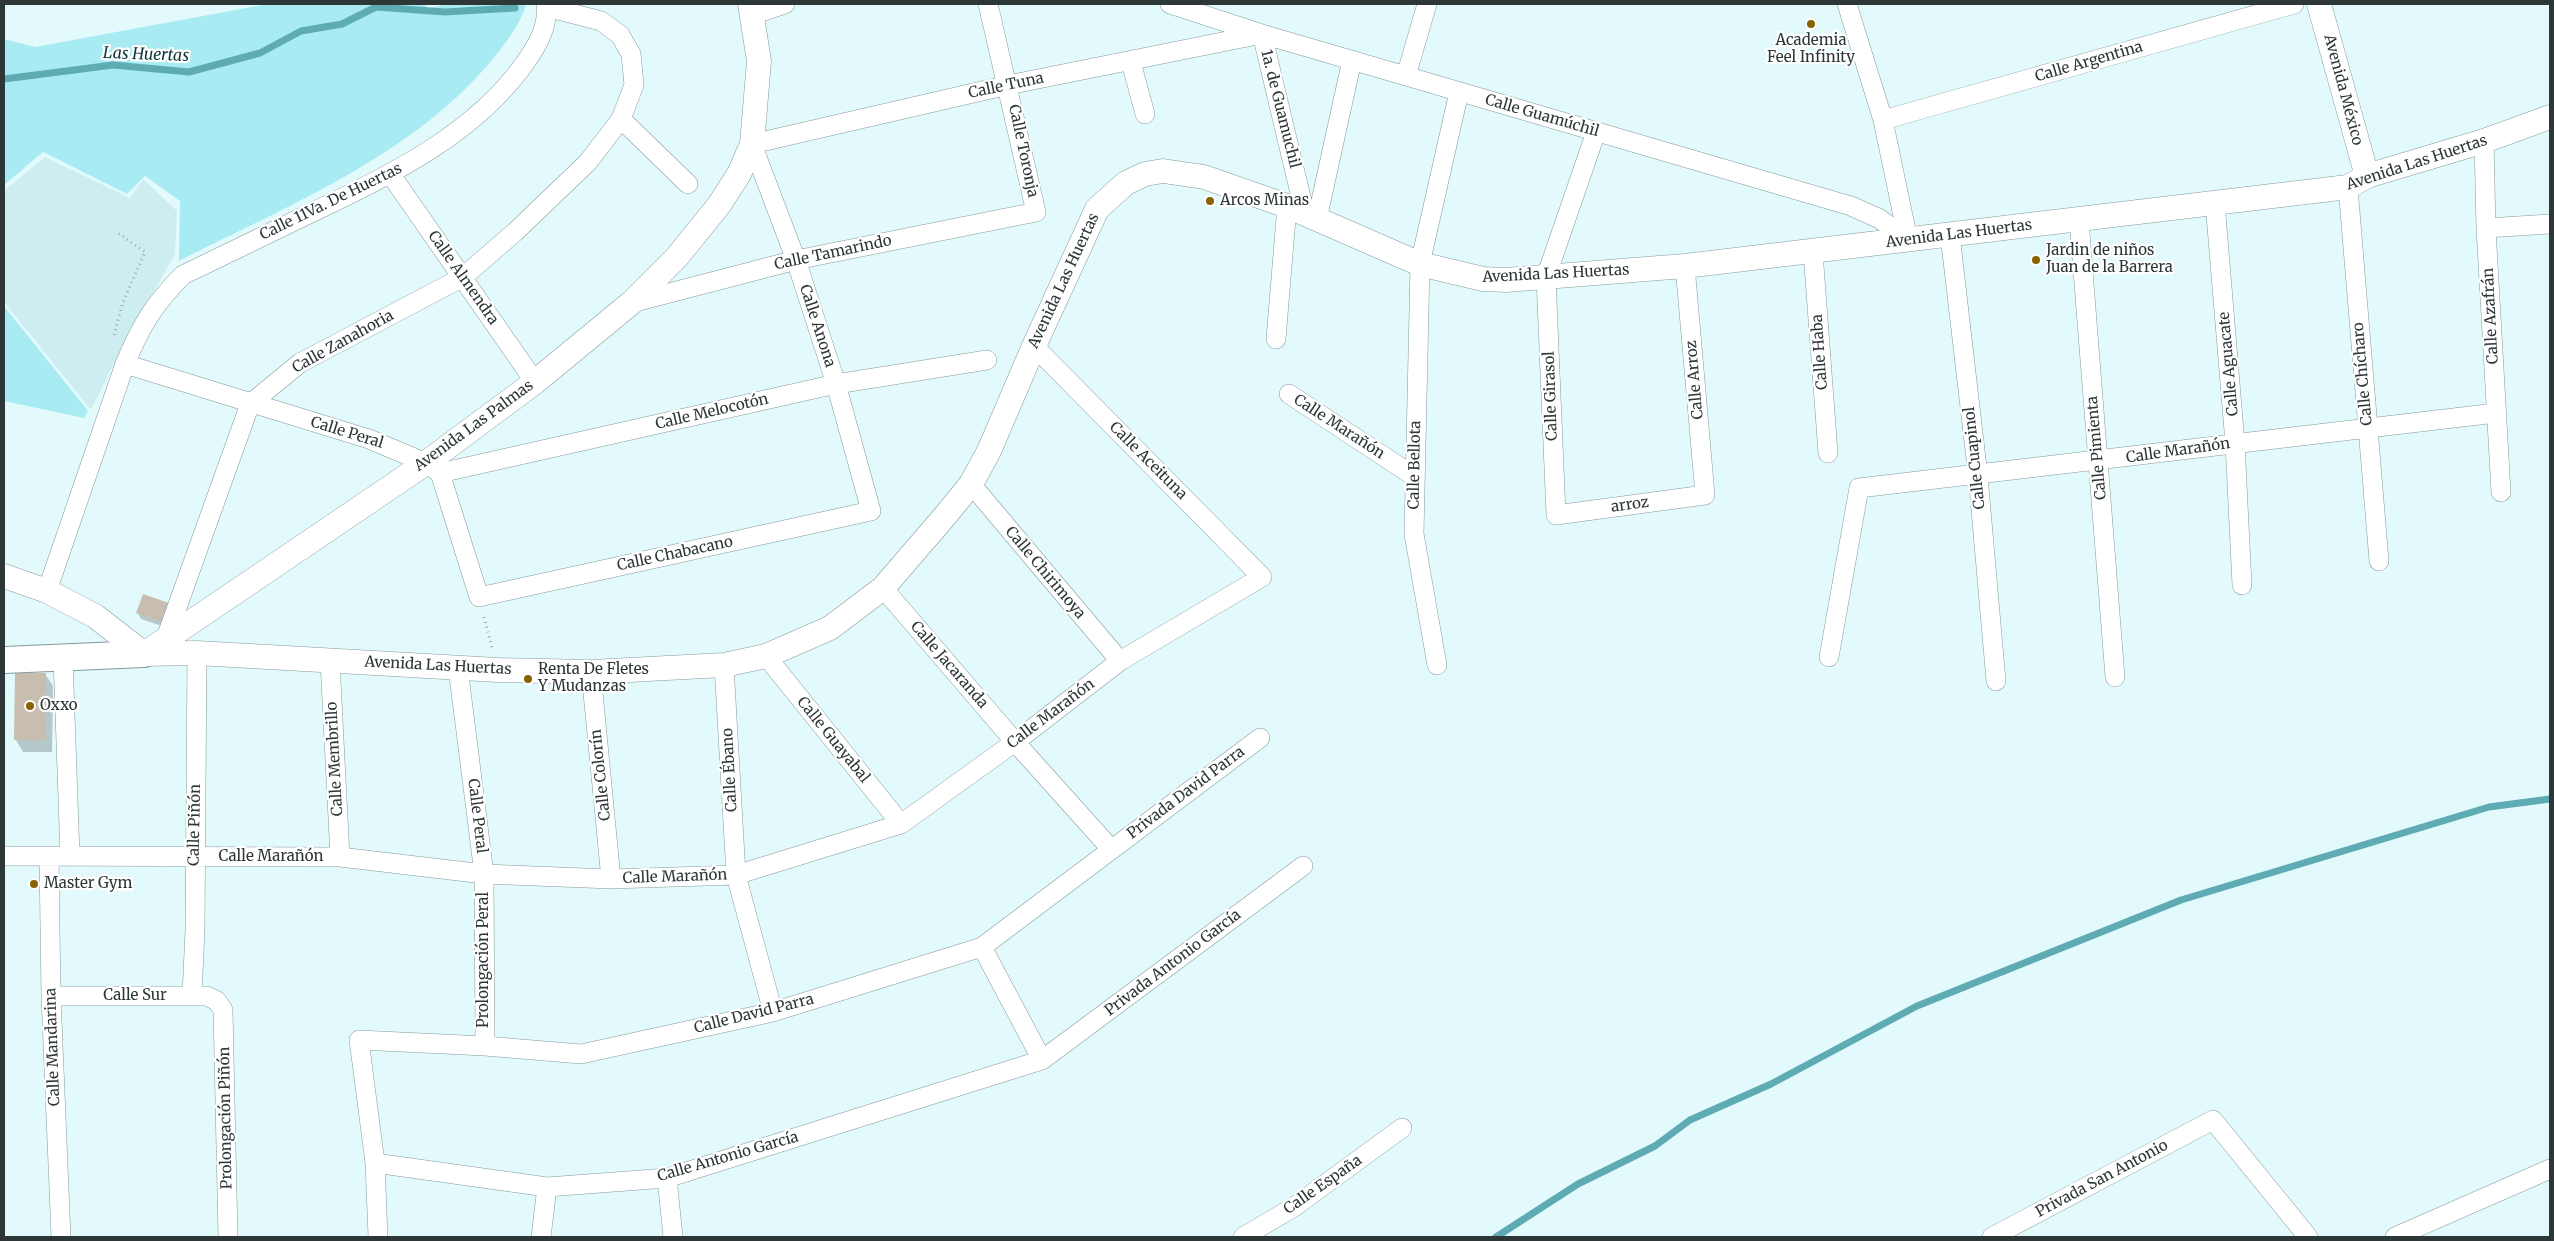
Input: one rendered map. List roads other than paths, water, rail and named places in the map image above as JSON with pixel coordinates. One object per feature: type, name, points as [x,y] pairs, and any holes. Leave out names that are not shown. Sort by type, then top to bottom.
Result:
[{"type":"main road","points":[[4,660],[144,654]]},
{"type":"street","points":[[751,9],[785,4]]},
{"type":"street","name":"Calle Toronja","points":[[988,4],[1036,212]]},
{"type":"street","name":"Calle Guamúchil","points":[[1170,4],[1262,34],[1851,206],[1867,212],[1908,240]]},
{"type":"street","points":[[1406,76],[1427,4]]},
{"type":"street","points":[[1847,4],[1883,120],[1908,240]]},
{"type":"street","name":"Calle Argentina","points":[[1883,120],[2294,4]]},
{"type":"street","name":"Avenida México","points":[[2319,4],[2357,182]]},
{"type":"street","name":"Calle Zanahoria","points":[[250,404],[300,363],[463,277],[515,232],[588,162],[621,119],[634,85],[631,54],[620,35],[601,21],[549,5]]},
{"type":"street","name":"Calle 11Va. De Huertas","points":[[47,591],[125,364],[139,329],[159,299],[183,275],[391,174],[448,138],[483,110],[512,81],[540,41],[549,5]]},
{"type":"street","name":"Avenida Las Palmas","points":[[144,654],[166,638],[433,468],[631,303],[677,257],[718,205],[739,174],[752,144],[759,61],[751,9]]},
{"type":"street","name":"Calle Tuna","points":[[752,144],[1008,85],[1131,62],[1262,34]]},
{"type":"street","name":"1a. de Guamuchil","points":[[1262,34],[1303,213]]},
{"type":"street","points":[[1276,340],[1303,213],[1352,60]]},
{"type":"street","points":[[1131,62],[1145,114]]},
{"type":"street","name":"Calle Bellota","points":[[1437,665],[1414,534],[1420,264],[1458,92]]},
{"type":"street","name":"Avenida Las Huertas","points":[[144,654],[197,653],[498,670],[591,672],[724,665],[766,656],[830,628],[883,588],[971,484],[989,451],[1034,346],[1097,209],[1126,183],[1145,174],[1163,171],[1204,177],[1303,213],[1420,264],[1483,279],[1546,277],[1685,266],[1813,252],[2215,203],[2357,182],[2484,141],[2550,117]]},
{"type":"street","points":[[621,119],[688,184]]},
{"type":"street","points":[[1546,277],[1596,132]]},
{"type":"street","name":"Calle Azafrán","points":[[2484,141],[2486,228],[2501,492]]},
{"type":"street","name":"Calle Anona","points":[[752,144],[796,260],[836,384],[871,511]]},
{"type":"street","name":"Calle Almendra","points":[[391,174],[536,382]]},
{"type":"street","name":"Calle Chícharo","points":[[2357,182],[2368,428],[2379,561]]},
{"type":"street","name":"Calle Aguacate","points":[[2215,203],[2236,443],[2242,585]]},
{"type":"street","name":"Calle Tamarindo","points":[[631,303],[796,260],[1036,212]]},
{"type":"street","name":"Calle Pimienta","points":[[2079,220],[2115,677]]},
{"type":"street","points":[[2486,228],[2550,224]]},
{"type":"street","name":"Calle Cuapinol","points":[[1950,235],[1978,476],[1996,681]]},
{"type":"street","name":"Calle Haba","points":[[1813,252],[1828,453]]},
{"type":"street","name":"Calle Arroz","points":[[1685,266],[1705,495]]},
{"type":"street","name":"Calle Girasol","points":[[1546,277],[1556,515]]},
{"type":"street","name":"Calle Aceituna","points":[[1034,346],[1262,576]]},
{"type":"street","name":"Calle Melocotón","points":[[433,468],[836,384],[987,360]]},
{"type":"street","name":"Calle Peral","points":[[125,364],[250,404],[369,439],[433,468]]},
{"type":"street","name":"Calle Marañón","points":[[1289,394],[1415,477]]},
{"type":"street","points":[[166,638],[250,404]]},
{"type":"street","name":"Calle Marañón","points":[[1829,657],[1859,488],[1978,476],[2236,443],[2496,413]]},
{"type":"street","name":"Calle Chabacano","points":[[433,468],[480,597],[871,511]]},
{"type":"street","name":"Calle Chirimoya","points":[[971,484],[1120,662]]},
{"type":"street","name":"arroz","points":[[1556,515],[1705,495]]},
{"type":"street","points":[[4,576],[47,591],[95,616],[144,654]]},
{"type":"street","name":"Calle Marañón","points":[[4,856],[340,857],[484,874],[611,879],[736,875],[901,824],[1015,742],[1120,662],[1262,576]]},
{"type":"street","name":"Calle Jacaranda","points":[[883,588],[1015,742],[1112,849]]},
{"type":"street","name":"Calle Piñón","points":[[192,996],[195,930],[197,653]]},
{"type":"street","name":"Calle Guayabal","points":[[766,656],[901,824]]},
{"type":"street","points":[[63,657],[70,856]]},
{"type":"street","name":"Calle Membrillo","points":[[330,661],[340,857]]},
{"type":"street","name":"Calle Ébano","points":[[724,665],[736,875],[773,1012]]},
{"type":"street","name":"Calle Peral","points":[[458,668],[484,874]]},
{"type":"street","name":"Calle Colorín","points":[[591,672],[611,879]]},
{"type":"street","name":"Privada David Parra","points":[[1112,849],[1260,738]]},
{"type":"street","name":"Calle David Parra","points":[[375,1163],[359,1040],[485,1046],[581,1054],[773,1012],[982,947],[1112,849]]},
{"type":"street","name":"Calle Mandarina","points":[[48,857],[51,996],[61,1237]]},
{"type":"street","name":"Privada Antonio García","points":[[1042,1060],[1303,866]]},
{"type":"street","name":"Prolongación Peral","points":[[484,874],[485,1046]]},
{"type":"street","points":[[982,947],[1042,1060]]},
{"type":"street","name":"Calle Sur","points":[[51,996],[207,996],[217,1002]]},
{"type":"street","name":"Prolongación Piñón","points":[[217,1002],[223,1010],[228,1237]]},
{"type":"street","name":"Calle Antonio García","points":[[375,1163],[547,1187],[667,1178],[1042,1060]]},
{"type":"street","name":"Privada San Antonio","points":[[1992,1237],[2213,1120],[2308,1237]]},
{"type":"street","name":"Calle España","points":[[1243,1237],[1294,1207],[1402,1128]]},
{"type":"street","points":[[375,1163],[378,1237]]},
{"type":"street","points":[[2395,1237],[2550,1169]]},
{"type":"street","points":[[667,1178],[672,1237]]},
{"type":"street","points":[[541,1237],[547,1187]]},
{"type":"waterway","name":"Las Huertas","points":[[4,79],[113,65],[189,72],[260,53],[301,31],[342,24],[376,7],[445,12],[515,8]]},
{"type":"waterway","points":[[1496,1237],[1578,1184],[1655,1146],[1690,1120],[1771,1084],[1917,1006],[2181,900],[2489,807],[2550,799]]},
{"type":"place","name":"Academia Feel Infinity","points":[[1811,24]]},
{"type":"place","name":"Arcos Minas","points":[[1210,201]]},
{"type":"place","name":"Jardin de niños Juan de la Barrera","points":[[2036,260]]},
{"type":"place","name":"Renta De Fletes Y Mudanzas","points":[[528,679]]},
{"type":"place","name":"Oxxo","points":[[30,706]]},
{"type":"place","name":"Master Gym","points":[[34,884]]}]
